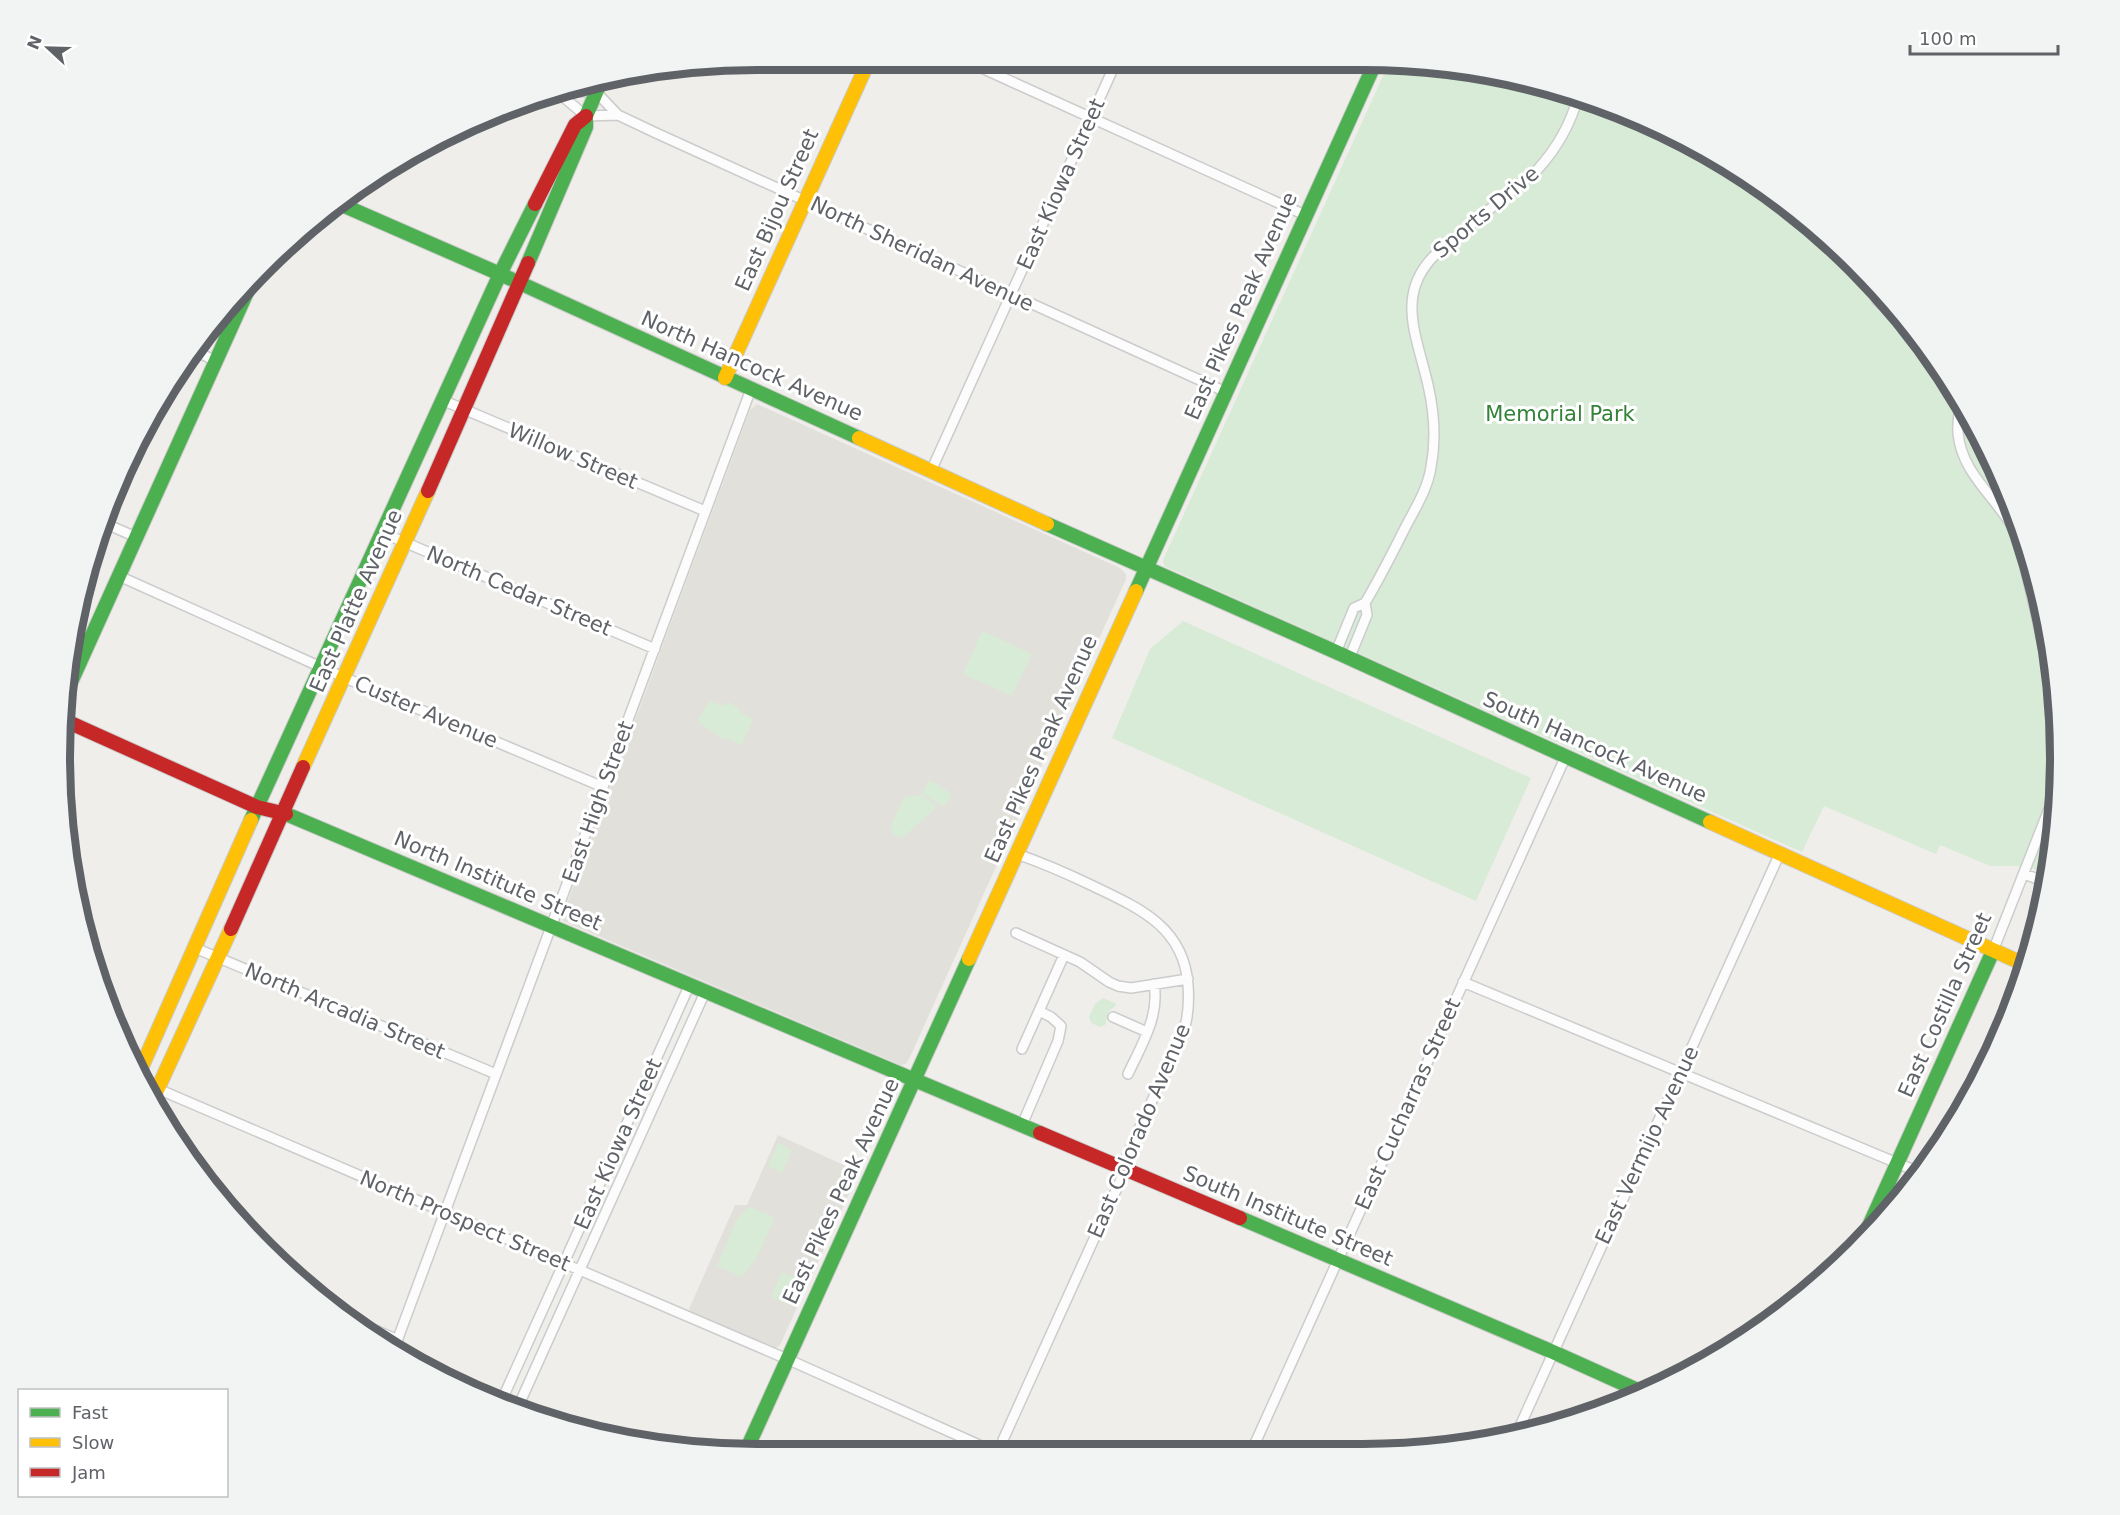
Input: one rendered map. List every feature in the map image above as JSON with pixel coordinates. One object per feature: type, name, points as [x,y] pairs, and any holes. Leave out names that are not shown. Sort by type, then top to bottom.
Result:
[{"type":"main road","name":"East Bijou Street","points":[[725,378],[864,70]]},
{"type":"main road","name":"East Pikes Peak Avenue","points":[[749,1444],[1372,70]]},
{"type":"main road","name":"East Platte Avenue","points":[[157,1090],[219,958],[343,677],[465,410],[586,127],[586,116],[597,90]]},
{"type":"main road","name":"East Platte Avenue","points":[[143,1064],[320,666],[500,274],[575,125],[586,116]]},
{"type":"main road","name":"North Hancock Avenue","points":[[346,207],[520,283],[1145,569]]},
{"type":"main road","points":[[76,672],[241,305]]},
{"type":"main road","name":"South Hancock Avenue","points":[[1145,569],[1336,652],[1565,758],[2018,962]]},
{"type":"main road","name":"North Institute Street","points":[[72,723],[257,807],[284,813],[915,1079]]},
{"type":"main road","name":"East Costilla Street","points":[[1874,1215],[1993,951]]},
{"type":"main road","name":"South Institute Street","points":[[915,1079],[1633,1388]]},
{"type":"street","points":[[986,70],[1305,215]]},
{"type":"street","name":"East Kiowa Street","points":[[931,471],[1112,70]]},
{"type":"street","name":"North Sheridan Avenue","points":[[600,89],[618,115]]},
{"type":"street","points":[[565,99],[586,116]]},
{"type":"street","name":"Sports Drive","points":[[1336,652],[1354,608],[1365,603],[1379,579],[1419,501],[1431,468],[1433,418],[1429,387],[1411,313],[1413,289],[1417,278],[1429,260],[1548,159],[1563,137],[1575,105]]},
{"type":"street","name":"North Sheridan Avenue","points":[[586,116],[618,115],[1226,392]]},
{"type":"street","points":[[201,354],[216,361]]},
{"type":"street","name":"East High Street","points":[[397,1342],[751,390]]},
{"type":"street","name":"Willow Street","points":[[442,400],[705,511]]},
{"type":"street","points":[[1959,418],[1958,433],[1965,459],[1977,482],[2004,514]]},
{"type":"street","points":[[111,526],[136,537]]},
{"type":"street","name":"North Cedar Street","points":[[383,533],[654,649]]},
{"type":"street","name":"Custer Avenue","points":[[119,576],[343,677],[603,788]]},
{"type":"street","name":"Sports Drive","points":[[1349,658],[1367,615],[1365,603]]},
{"type":"street","name":"East Cucharras Street","points":[[1255,1444],[1565,758]]},
{"type":"street","name":"East Costilla Street","points":[[1993,951],[2047,815]]},
{"type":"street","name":"East Vermijo Avenue","points":[[1520,1426],[1780,853]]},
{"type":"street","name":"East Colorado Avenue","points":[[1002,1444],[1122,1177],[1127,1156],[1184,1029],[1189,1006],[1188,979],[1183,956],[1169,934],[1150,916],[1100,889],[1017,854]]},
{"type":"street","points":[[2024,874],[2038,879]]},
{"type":"street","points":[[1016,933],[1080,962],[1118,986],[1131,988],[1188,979]]},
{"type":"street","name":"North Arcadia Street","points":[[195,948],[496,1074]]},
{"type":"street","points":[[1022,1049],[1064,955]]},
{"type":"street","points":[[1463,982],[1912,1170]]},
{"type":"street","name":"East Kiowa Street","points":[[504,1395],[690,984]]},
{"type":"street","points":[[1128,1074],[1147,1032],[1155,1004],[1154,984]]},
{"type":"street","name":"East Kiowa Street","points":[[520,1402],[706,990]]},
{"type":"street","points":[[1022,1125],[1058,1041],[1061,1026],[1051,1017],[1039,1011]]},
{"type":"street","points":[[1113,1017],[1147,1032]]},
{"type":"street","name":"North Prospect Street","points":[[162,1099],[564,1263],[978,1444]]},
{"type":"shaded area","points":[[757,404],[1120,568],[1126,574],[1126,579],[906,1064],[901,1065],[563,921],[562,917],[750,410]]},
{"type":"shaded area","points":[[778,1135],[859,1172],[780,1345],[770,1348],[692,1313],[689,1309],[735,1205],[747,1205]]},
{"type":"green space","name":"Memorial Park","points":[[1385,71],[1452,76],[1497,84],[1583,107],[1666,141],[1744,186],[1781,212],[1848,272],[1879,305],[1908,339],[1957,414],[1979,454],[2013,537],[2036,623],[2044,668],[2050,758],[2044,847],[2040,871],[2027,866],[1990,866],[1940,845],[1936,854],[1824,806],[1802,852],[1164,566],[1163,560]]},
{"type":"green space","points":[[1183,621],[1531,778],[1476,901],[1112,738],[1150,649]]},
{"type":"green space","points":[[982,631],[1032,654],[1012,696],[963,674]]},
{"type":"green space","points":[[709,701],[723,706],[729,702],[740,709],[739,712],[753,719],[742,745],[727,738],[725,740],[699,723],[699,718]]},
{"type":"green space","points":[[930,780],[952,794],[944,807],[922,793]]},
{"type":"green space","points":[[922,795],[936,805],[934,810],[902,838],[893,834],[891,826],[904,797]]},
{"type":"green space","points":[[1103,998],[1117,1004],[1108,1012],[1106,1024],[1101,1027],[1091,1023],[1089,1017],[1095,1004]]},
{"type":"green space","points":[[778,1143],[792,1150],[782,1173],[768,1166]]},
{"type":"green space","points":[[749,1207],[775,1217],[756,1259],[742,1277],[717,1266],[737,1219]]},
{"type":"green space","points":[[782,1272],[798,1279],[787,1304],[771,1297]]},
{"type":"traffic: fast","points":[[1136,591],[1372,70]]},
{"type":"traffic: fast","points":[[528,263],[586,127],[586,116],[597,90]]},
{"type":"traffic: fast","points":[[251,820],[500,274],[535,204]]},
{"type":"traffic: fast","points":[[346,207],[500,274],[859,438]]},
{"type":"traffic: fast","points":[[76,672],[241,305]]},
{"type":"traffic: fast","points":[[1047,524],[1710,822]]},
{"type":"traffic: fast","points":[[286,814],[1040,1133]]},
{"type":"traffic: fast","points":[[1874,1216],[1993,951]]},
{"type":"traffic: fast","points":[[749,1444],[969,959]]},
{"type":"traffic: fast","points":[[1240,1218],[1633,1388]]},
{"type":"traffic: slow","points":[[725,378],[864,70]]},
{"type":"traffic: slow","points":[[859,438],[1047,524]]},
{"type":"traffic: slow","points":[[303,767],[428,491]]},
{"type":"traffic: slow","points":[[969,959],[1136,591]]},
{"type":"traffic: slow","points":[[143,1064],[251,820]]},
{"type":"traffic: slow","points":[[1710,822],[2018,961]]},
{"type":"traffic: slow","points":[[157,1090],[231,929]]},
{"type":"traffic: jam","points":[[535,204],[575,125],[586,116]]},
{"type":"traffic: jam","points":[[428,491],[528,263]]},
{"type":"traffic: jam","points":[[72,723],[257,807],[286,814]]},
{"type":"traffic: jam","points":[[231,929],[303,767]]},
{"type":"traffic: jam","points":[[1040,1133],[1240,1218]]}]
